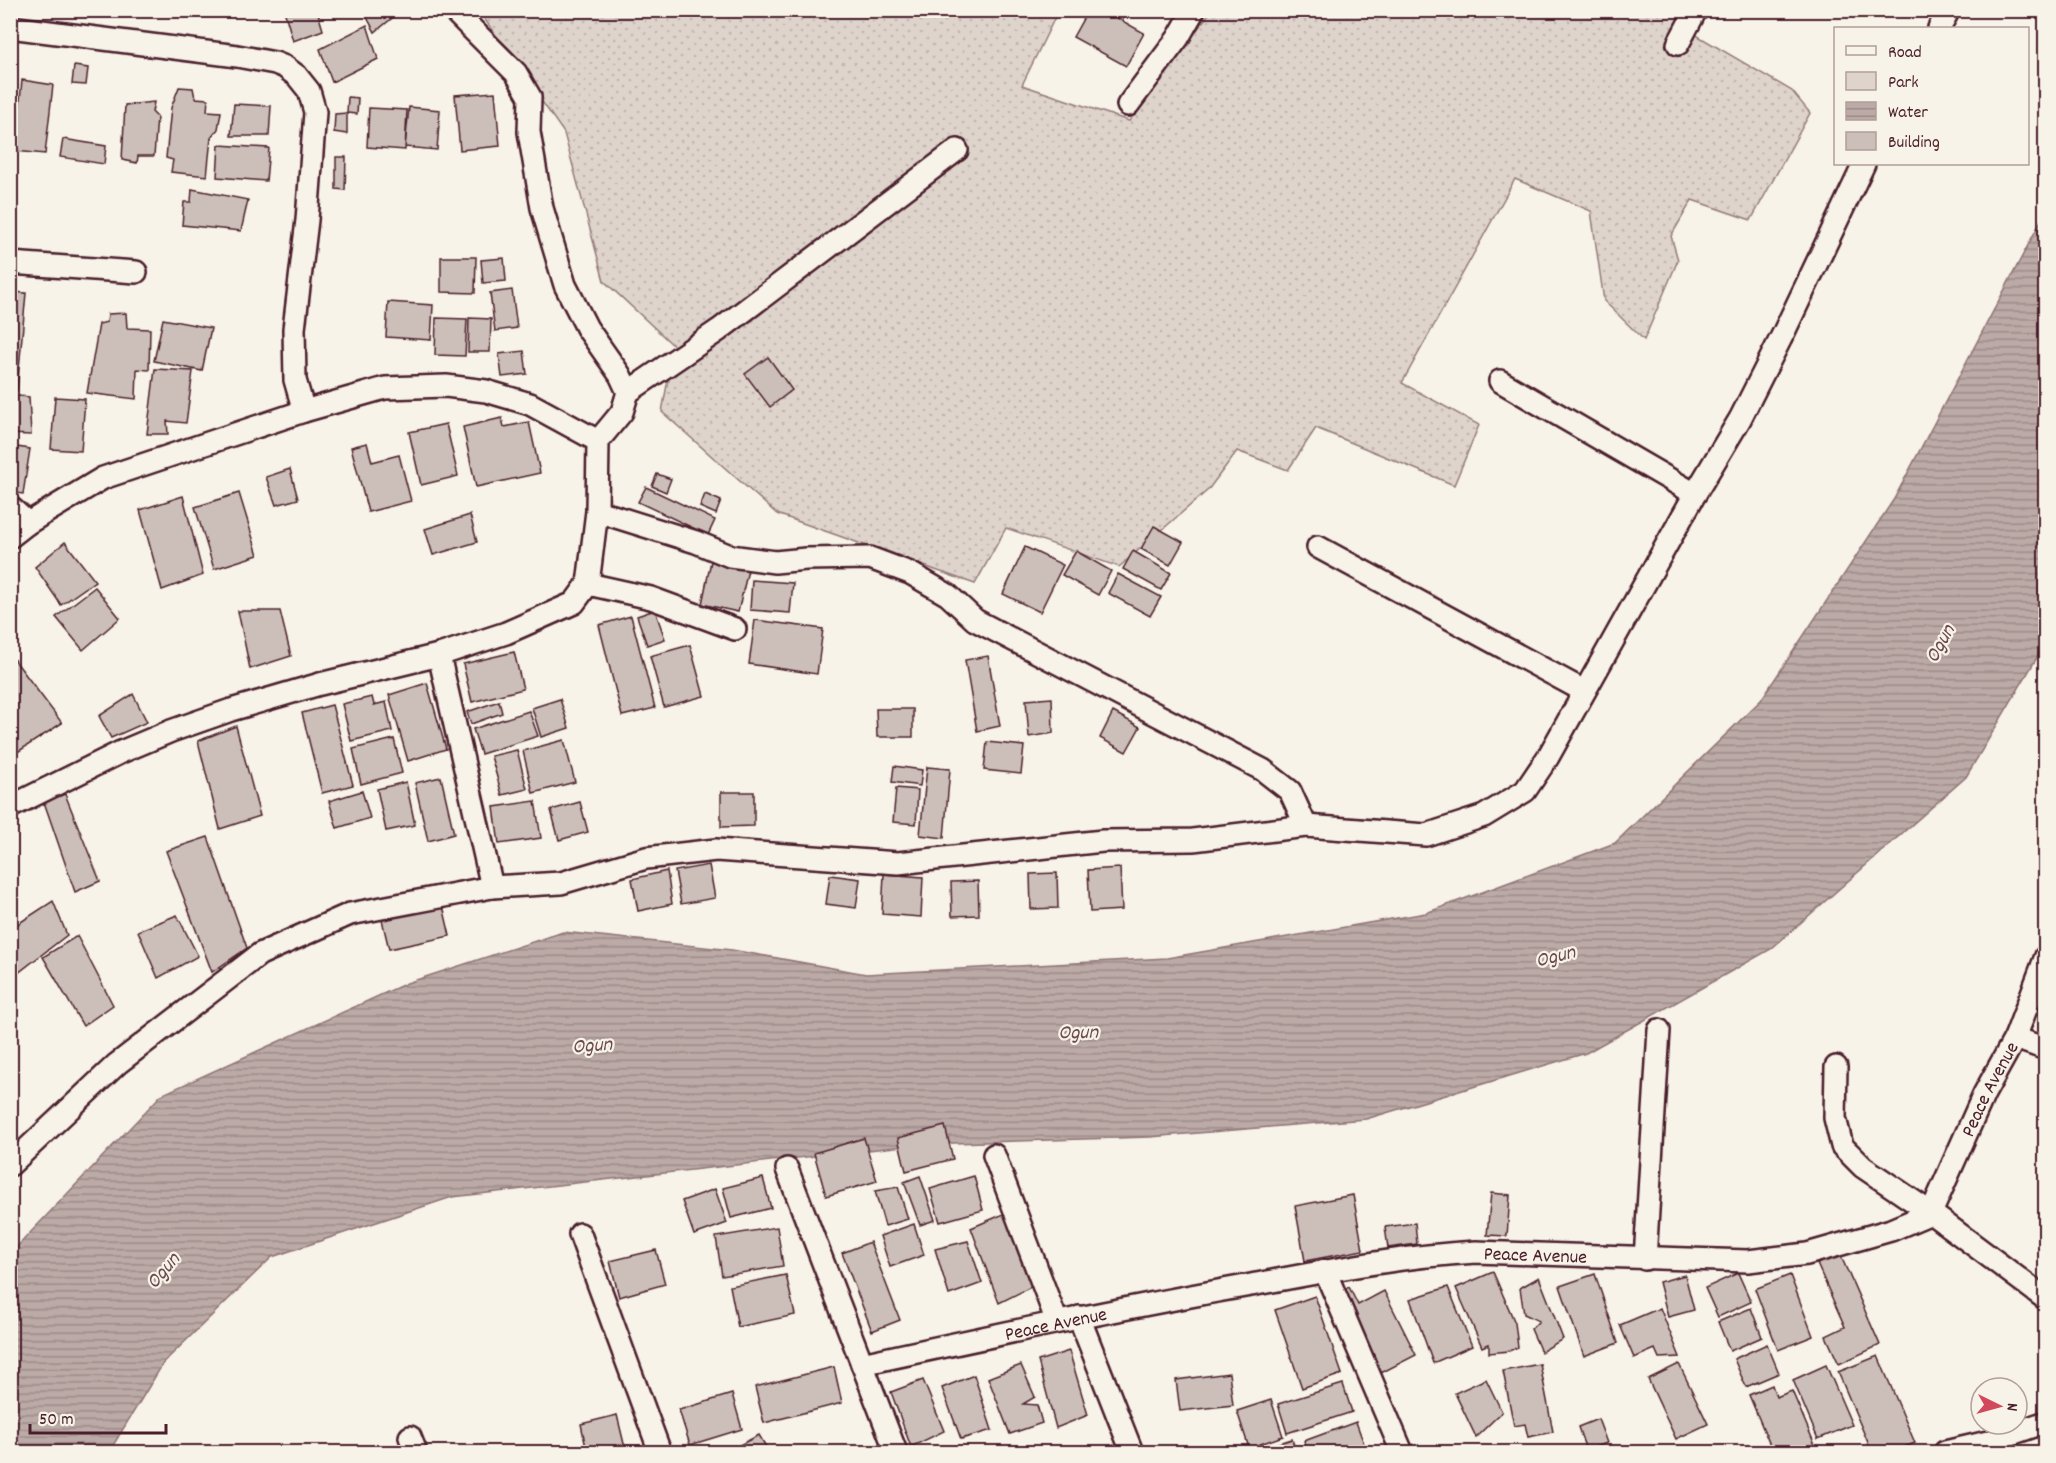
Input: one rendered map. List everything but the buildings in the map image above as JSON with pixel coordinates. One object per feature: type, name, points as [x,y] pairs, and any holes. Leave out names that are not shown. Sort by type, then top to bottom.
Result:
[{"type":"street","points":[[453,10],[516,73],[530,97],[529,132],[542,208],[566,285],[587,328],[620,375],[628,392]]},
{"type":"street","points":[[1128,105],[1178,38],[1194,10]]},
{"type":"street","points":[[1678,44],[1696,10]]},
{"type":"street","points":[[1940,27],[1949,10]]},
{"type":"street","points":[[10,27],[246,58],[285,67],[297,76],[309,91],[315,112],[307,220],[294,329],[295,380],[303,411]]},
{"type":"street","points":[[10,807],[171,731],[231,710],[320,684],[439,655],[506,633],[574,603],[588,584],[597,511],[598,441],[622,412],[628,392],[720,330],[957,150]]},
{"type":"street","points":[[10,1165],[117,1064],[260,954],[350,914],[492,887],[561,883],[646,858],[716,850],[898,863],[1103,841],[1193,840],[1306,826],[1426,835],[1484,816],[1525,791],[1548,757],[1695,494],[1740,419],[1864,165]]},
{"type":"street","points":[[10,263],[136,272]]},
{"type":"street","points":[[1500,381],[1695,494]]},
{"type":"street","points":[[10,537],[28,523],[103,478],[303,411],[385,388],[446,386],[486,391],[530,404],[598,441]]},
{"type":"street","points":[[10,507],[28,523]]},
{"type":"street","points":[[597,511],[696,542],[730,556],[775,562],[870,558],[910,573],[948,595],[975,620],[1263,770],[1290,791],[1306,826]]},
{"type":"street","points":[[1318,547],[1584,690]]},
{"type":"street","points":[[588,584],[651,598],[735,629]]},
{"type":"street","points":[[439,655],[492,887]]},
{"type":"street","name":"Peace Avenue","points":[[862,1364],[1078,1317],[1325,1271],[1439,1254],[1476,1252],[1748,1261],[1807,1254],[1892,1230],[1931,1213],[1984,1094],[2015,1038],[2046,956]]},
{"type":"street","points":[[1645,1259],[1659,1030]]},
{"type":"street","points":[[2015,1038],[2046,1049]]},
{"type":"street","points":[[1836,1067],[1835,1118],[1842,1146],[1863,1167],[1931,1213],[2046,1299]]},
{"type":"street","points":[[994,1155],[1056,1322]]},
{"type":"street","points":[[787,1169],[896,1452]]},
{"type":"street","points":[[580,1234],[660,1452]]},
{"type":"street","points":[[1325,1271],[1402,1452]]},
{"type":"street","points":[[1078,1317],[1132,1452]]},
{"type":"street","points":[[1945,1452],[1988,1442],[2046,1422]]},
{"type":"green space","points":[[479,11],[1058,11],[1022,85],[1129,121],[1211,11],[1680,11],[1686,29],[1792,91],[1810,113],[1751,220],[1692,200],[1671,236],[1678,260],[1644,340],[1604,301],[1591,211],[1515,179],[1402,383],[1479,425],[1454,485],[1316,428],[1288,470],[1237,451],[1208,490],[1119,567],[1006,528],[975,584],[777,514],[662,412],[674,346],[604,281],[564,133]]},
{"type":"water","name":"Ogun","points":[[2045,213],[2045,644],[1966,777],[1771,949],[1586,1053],[1366,1119],[1150,1137],[922,1144],[452,1197],[272,1257],[164,1362],[109,1452],[11,1452],[10,1254],[161,1095],[407,983],[563,932],[732,950],[866,974],[1167,958],[1426,913],[1615,843],[1761,700],[1894,499]]}]
